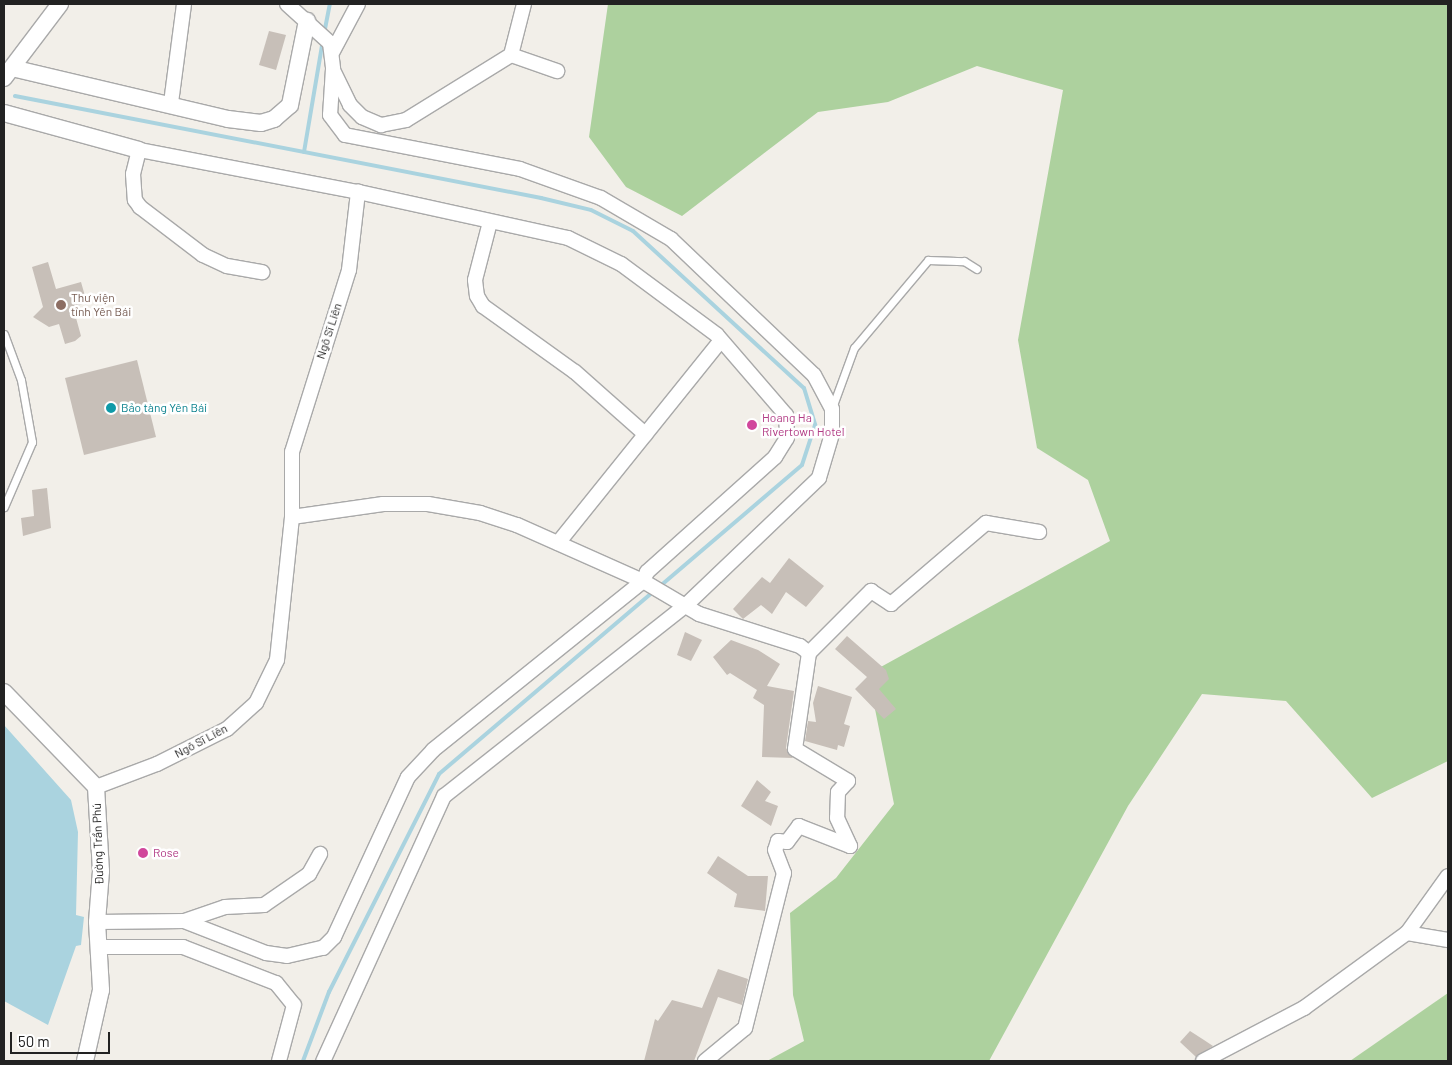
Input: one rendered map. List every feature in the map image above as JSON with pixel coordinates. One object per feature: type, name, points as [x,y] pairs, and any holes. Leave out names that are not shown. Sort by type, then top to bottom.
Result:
[{"type":"street","points":[[60,4],[8,73],[171,103],[228,119],[261,123],[274,119],[290,106],[309,24]]},
{"type":"street","points":[[171,103],[184,4]]},
{"type":"street","points":[[287,4],[331,47]]},
{"type":"street","points":[[324,1061],[444,796],[681,602],[819,478],[832,434],[832,409],[814,375],[672,239],[601,198],[520,169],[345,135],[330,115],[333,69],[331,47],[358,4]]},
{"type":"street","points":[[333,69],[350,105],[362,116],[381,125],[406,120],[511,55],[524,4]]},
{"type":"street","points":[[511,55],[557,71]]},
{"type":"street","points":[[4,113],[139,150],[358,192],[568,238],[621,264],[721,340],[786,415],[787,438],[775,456],[647,572],[645,582],[433,750],[408,777],[334,937],[323,948],[287,956],[266,953],[184,921]]},
{"type":"street","points":[[139,150],[133,174],[135,200],[140,207],[204,255],[227,266],[262,272]]},
{"type":"street","name":"Ngô Sĩ Liên","points":[[96,787],[157,764],[227,729],[256,703],[277,660],[292,517],[292,452],[349,270],[358,192]]},
{"type":"street","points":[[490,222],[475,280],[477,296],[483,306],[576,372],[644,434]]},
{"type":"street","points":[[558,543],[721,340]]},
{"type":"street","points":[[292,517],[354,506],[428,504],[480,513],[558,543],[645,582],[699,614],[800,646],[809,653]]},
{"type":"street","points":[[705,1061],[745,1028],[784,873],[775,850],[778,841],[787,842],[799,826],[850,846],[837,818],[838,792],[848,781],[795,749],[809,653],[871,591],[891,604],[986,523],[1038,532]]},
{"type":"street","name":"Đường Trần Phú","points":[[4,692],[96,787],[101,872],[97,922],[100,990],[85,1061]]},
{"type":"street","points":[[97,922],[184,921],[225,907],[264,905],[309,874],[320,854]]},
{"type":"street","points":[[1203,1061],[1304,1008],[1408,933],[1448,876]]},
{"type":"street","points":[[1408,933],[1448,940]]},
{"type":"street","points":[[98,947],[183,947],[276,983],[294,1005],[279,1061]]},
{"type":"lane","points":[[832,409],[854,348],[928,260],[964,261],[976,269]]},
{"type":"lane","points":[[4,334],[21,380],[32,442],[4,507]]},
{"type":"green space","points":[[608,4],[1448,4],[1448,761],[1372,798],[1286,701],[1202,694],[1128,806],[989,1061],[767,1061],[804,1041],[793,995],[790,913],[836,878],[894,804],[868,674],[1110,541],[1088,480],[1037,448],[1018,340],[1063,90],[977,66],[888,102],[818,112],[682,216],[626,187],[589,137]]},
{"type":"green space","points":[[1448,993],[1448,1061],[1350,1061]]},
{"type":"water","points":[[4,725],[71,800],[78,832],[76,915],[84,917],[81,945],[76,946],[48,1025],[4,1001]]},
{"type":"building","points":[[269,31],[286,35],[276,70],[259,65]]},
{"type":"building","name":"Thư viện tỉnh Yên Bái","points":[[48,262],[56,289],[81,282],[87,303],[73,307],[81,336],[75,341],[65,344],[59,324],[49,327],[33,317],[43,307],[32,267]]},
{"type":"building","name":"Bảo tàng Yên Bái","points":[[137,360],[156,437],[84,455],[65,378]]},
{"type":"building","points":[[47,488],[51,528],[23,536],[21,518],[34,516],[32,490]]},
{"type":"building","points":[[789,558],[824,586],[806,607],[786,592],[772,614],[761,605],[743,619],[733,609],[762,577],[770,583]]},
{"type":"building","points":[[685,632],[702,640],[691,661],[677,655]]},
{"type":"building","points":[[847,636],[886,670],[889,679],[879,689],[896,709],[884,719],[855,689],[867,677],[835,649]]},
{"type":"building","points":[[731,640],[758,650],[780,664],[767,686],[794,691],[786,748],[793,758],[762,757],[764,705],[753,698],[757,690],[730,673],[727,675],[713,657]]},
{"type":"building","points":[[818,686],[852,697],[844,724],[850,726],[844,747],[838,745],[837,750],[805,741],[808,721],[816,722],[813,703]]},
{"type":"building","points":[[757,780],[771,792],[765,801],[778,806],[771,826],[741,806]]},
{"type":"building","points":[[718,856],[748,876],[768,876],[765,911],[734,907],[737,894],[707,873]]},
{"type":"building","points":[[718,969],[748,979],[742,1005],[718,997],[694,1061],[644,1061],[655,1019],[658,1021],[672,1000],[702,1008]]},
{"type":"building","points":[[1190,1031],[1213,1046],[1196,1057],[1180,1042]]},
{"type":"waterway","points":[[324,34],[330,4]]},
{"type":"waterway","points":[[304,152],[323,40]]},
{"type":"waterway","points":[[15,96],[541,198],[591,210],[633,231],[804,388],[815,425],[802,465],[659,587]]},
{"type":"waterway","points":[[303,1061],[329,992],[439,774],[654,591]]},
{"type":"place","name":"Thư viện tỉnh Yên Bái","points":[[61,305]]},
{"type":"place","name":"Bảo tàng Yên Bái","points":[[111,408]]},
{"type":"place","name":"Hoang Ha Rivertown Hotel","points":[[752,425]]},
{"type":"place","name":"Rose","points":[[143,853]]}]
